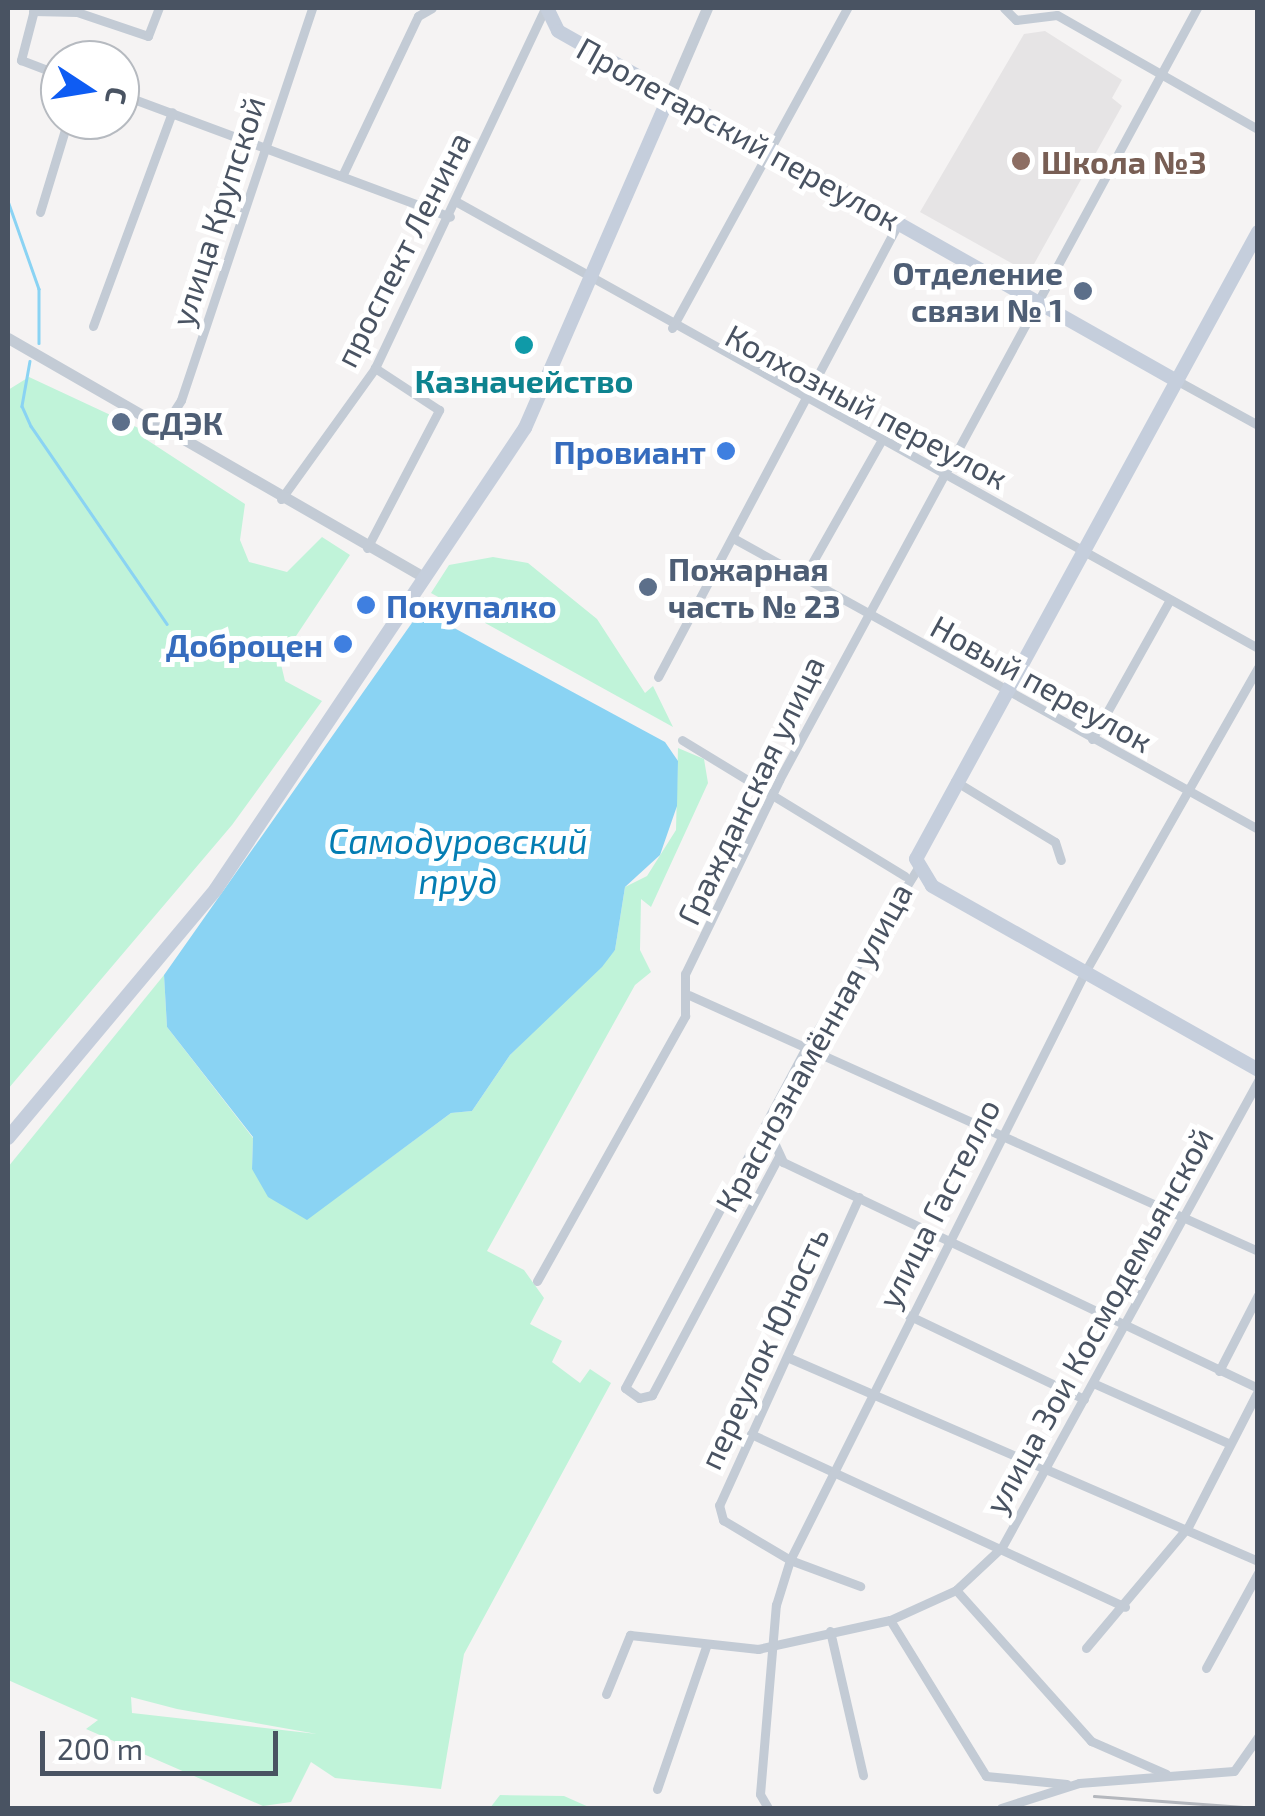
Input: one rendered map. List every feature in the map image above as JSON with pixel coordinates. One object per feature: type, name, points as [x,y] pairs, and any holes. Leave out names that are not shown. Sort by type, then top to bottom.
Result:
[{"type":"main road","name":"Пролетарский переулок","points":[[546,8],[558,31],[1175,380]]},
{"type":"main road","points":[[8,1138],[216,888],[420,575],[526,428],[670,94]]},
{"type":"main road","name":"Краснознамённая улица","points":[[911,872],[920,838],[1258,232]]},
{"type":"main road","points":[[911,872],[1258,1070]]},
{"type":"street","points":[[40,68],[20,60],[34,10],[78,12],[148,36],[159,8]]},
{"type":"street","name":"улица Крупской","points":[[163,428],[181,400],[312,8]]},
{"type":"street","points":[[343,174],[418,16],[432,8]]},
{"type":"street","name":"проспект Ленина","points":[[281,499],[375,368],[458,202],[546,8]]},
{"type":"street","points":[[670,94],[707,8]]},
{"type":"street","points":[[672,328],[847,8]]},
{"type":"street","points":[[1004,8],[1016,20],[1055,11],[1258,129]]},
{"type":"street","name":"Гражданская улица","points":[[537,1281],[689,995],[686,974],[779,796],[865,616],[1197,8]]},
{"type":"street","points":[[140,101],[450,217]]},
{"type":"street","points":[[92,326],[172,112]]},
{"type":"street","points":[[40,212],[62,140]]},
{"type":"street","name":"Колхозный переулок","points":[[458,202],[594,274],[672,328],[1258,648]]},
{"type":"street","points":[[658,678],[899,222]]},
{"type":"street","points":[[8,338],[281,499],[420,575]]},
{"type":"street","points":[[367,548],[439,410],[375,368]]},
{"type":"street","name":"Пролетарский переулок","points":[[1175,380],[1258,424]]},
{"type":"street","points":[[803,579],[882,442]]},
{"type":"street","name":"Новый переулок","points":[[733,538],[865,616],[1258,829]]},
{"type":"street","points":[[1092,739],[1169,601]]},
{"type":"street","name":"улица Гастелло","points":[[768,1808],[760,1794],[776,1643],[790,1560],[908,1314],[1085,972],[1258,668]]},
{"type":"street","points":[[682,740],[911,872]]},
{"type":"street","points":[[952,779],[1055,842],[1061,860]]},
{"type":"street","name":"Краснознамённая улица","points":[[779,1156],[652,1395],[639,1398],[625,1388],[805,1050],[911,872]]},
{"type":"street","points":[[689,995],[805,1050],[1182,1213],[1258,1251]]},
{"type":"street","name":"улица Зои Космодемьянской","points":[[606,1694],[630,1635],[708,1644],[776,1643],[890,1620],[956,1590],[1002,1548],[1052,1466],[1182,1213],[1258,1081]]},
{"type":"street","points":[[766,1125],[779,1156],[943,1245],[1258,1389],[1188,1527],[1125,1607],[1086,1648]]},
{"type":"street","name":"переулок Юность","points":[[790,1560],[723,1520],[719,1505],[860,1197]]},
{"type":"street","points":[[1220,1371],[1258,1295]]},
{"type":"street","points":[[908,1314],[1084,1399]]},
{"type":"street","points":[[787,1357],[869,1394],[1052,1466],[1258,1560]]},
{"type":"street","points":[[1093,1383],[1228,1443]]},
{"type":"street","points":[[751,1434],[1125,1607]]},
{"type":"street","points":[[790,1560],[860,1586]]},
{"type":"street","points":[[1206,1668],[1258,1573]]},
{"type":"street","points":[[956,1590],[1043,1682],[1092,1741],[1166,1774],[1200,1780],[1234,1772],[1258,1737]]},
{"type":"street","points":[[890,1620],[958,1741],[986,1776],[1079,1783],[1166,1774]]},
{"type":"street","points":[[830,1631],[863,1775]]},
{"type":"street","points":[[658,1788],[708,1644]]},
{"type":"street","points":[[1001,1808],[1079,1783]]},
{"type":"shaded area","name":"Школа №3","points":[[1045,31],[1122,80],[1112,98],[1122,106],[1029,273],[920,212],[1024,34]]},
{"type":"green space","points":[[29,377],[147,432],[144,438],[245,504],[240,540],[249,562],[287,572],[322,537],[350,555],[280,660],[285,681],[322,701],[232,825],[8,1089],[8,390]]},
{"type":"green space","points":[[493,557],[528,563],[597,619],[645,693],[653,686],[673,727],[431,593],[449,565]]},
{"type":"green space","points":[[678,748],[704,759],[708,783],[651,907],[641,899],[640,950],[651,972],[635,985],[487,1251],[524,1270],[544,1298],[530,1324],[562,1341],[552,1362],[580,1383],[590,1369],[611,1383],[464,1654],[441,1789],[335,1778],[311,1762],[291,1802],[263,1806],[86,1729],[98,1720],[8,1680],[8,1167],[164,975],[167,1027],[253,1138],[252,1169],[340,1195],[451,1113],[472,1111],[510,1055],[615,950],[625,887],[647,876],[676,830]],"holes":[[[131,1697],[317,1734],[132,1713]]]},
{"type":"green space","points":[[500,1795],[564,1796],[591,1808],[490,1808]]},
{"type":"water","name":"Самодуровский пруд","points":[[421,610],[665,742],[678,761],[677,806],[660,855],[625,887],[615,950],[602,967],[510,1055],[472,1111],[451,1113],[307,1220],[268,1197],[252,1169],[253,1137],[167,1027],[164,975]]},
{"type":"waterway","points":[[8,201],[39,289],[39,343]]},
{"type":"waterway","points":[[30,361],[22,406],[31,426],[167,624]]},
{"type":"railway","points":[[1094,1796],[1257,1808]]},
{"type":"place","name":"Школа №3","points":[[1021,161]]},
{"type":"place","name":"Отделение связи № 1","points":[[1083,291]]},
{"type":"place","name":"Казначейство","points":[[524,345]]},
{"type":"place","name":"СДЭК","points":[[121,422]]},
{"type":"place","name":"Провиант","points":[[726,451]]},
{"type":"place","name":"Пожарная часть № 23","points":[[648,587]]},
{"type":"place","name":"Покупалко","points":[[366,605]]},
{"type":"place","name":"Доброцен","points":[[343,644]]}]
